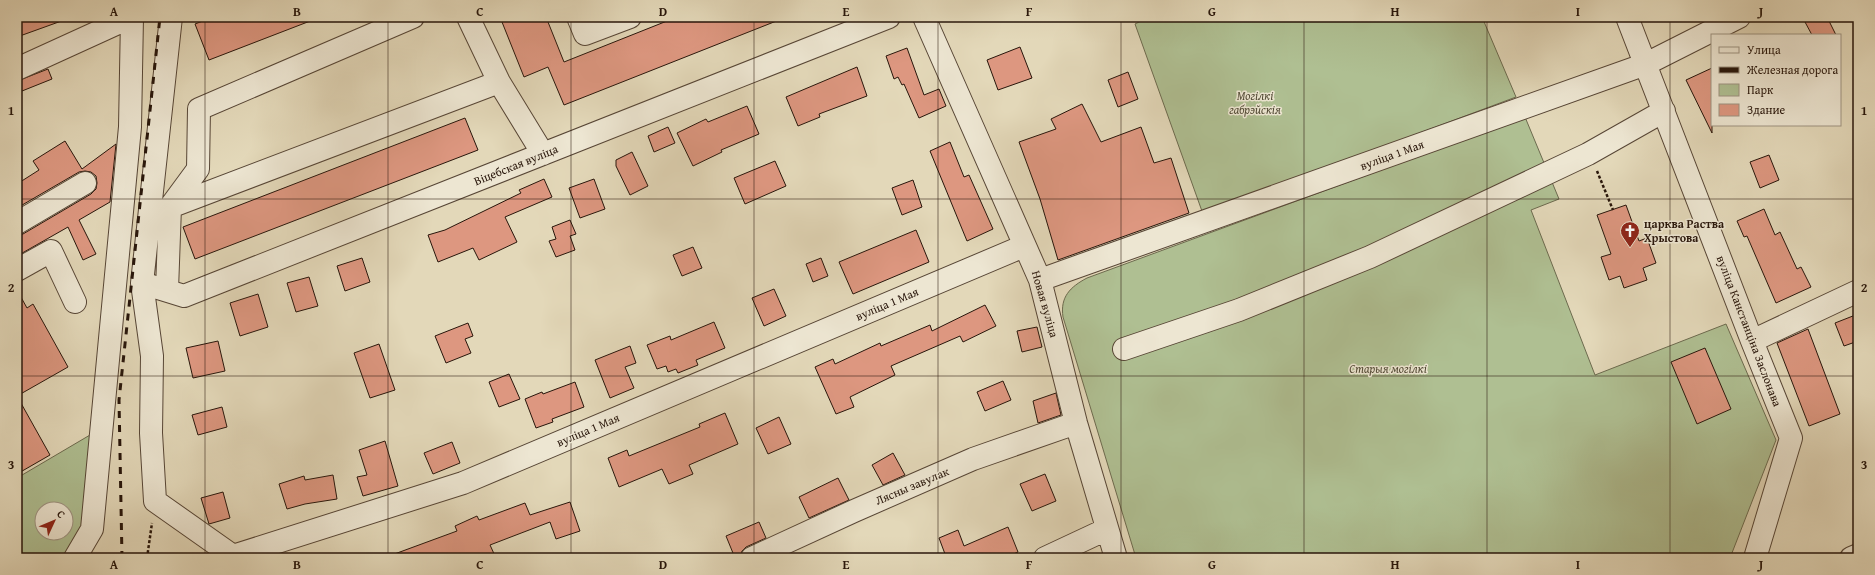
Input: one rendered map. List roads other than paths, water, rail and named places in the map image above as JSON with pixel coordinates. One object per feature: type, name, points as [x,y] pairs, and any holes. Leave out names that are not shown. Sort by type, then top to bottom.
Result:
[{"type":"street","points":[[17,69],[132,17],[130,127],[92,528],[75,558]]},
{"type":"street","points":[[142,283],[171,17]]},
{"type":"street","points":[[167,290],[170,207],[198,169],[199,110],[413,17]]},
{"type":"street","points":[[468,17],[498,82],[543,154]]},
{"type":"street","points":[[578,17],[585,34],[630,17]]},
{"type":"street","name":"Віцебская вуліца","points":[[142,283],[184,296],[889,17]]},
{"type":"street","name":"Новая вуліца","points":[[924,17],[1040,280],[1076,423],[1116,558]]},
{"type":"street","name":"вуліца Канстанціна Заслонава","points":[[1627,17],[1752,342],[1791,438],[1755,558]]},
{"type":"street","name":"вуліца 1 Мая","points":[[1040,280],[1646,64],[1739,17]]},
{"type":"street","points":[[170,207],[498,82]]},
{"type":"street","points":[[1124,349],[1239,310],[1370,257],[1588,154],[1664,111]]},
{"type":"street","points":[[17,223],[85,183]]},
{"type":"street","name":"вуліца 1 Мая","points":[[142,283],[152,356],[151,433],[155,501],[233,556],[463,483],[1024,246]]},
{"type":"street","points":[[17,270],[51,251],[75,302]]},
{"type":"street","points":[[1752,342],[1858,291]]},
{"type":"street","name":"Лясны завулак","points":[[752,558],[973,459],[1076,423]]},
{"type":"street","points":[[1045,558],[1107,529]]},
{"type":"street","points":[[1851,558],[1858,555]]},
{"type":"railway","points":[[122,558],[119,400],[160,17]]},
{"type":"place","name":"царква Раства Хрыстова","points":[[1630,248]]},
{"type":"park label","name":"Могілкі габрэйскія","points":[[1255,103]]},
{"type":"park label","name":"Старыя могілкі","points":[[1388,369]]}]
